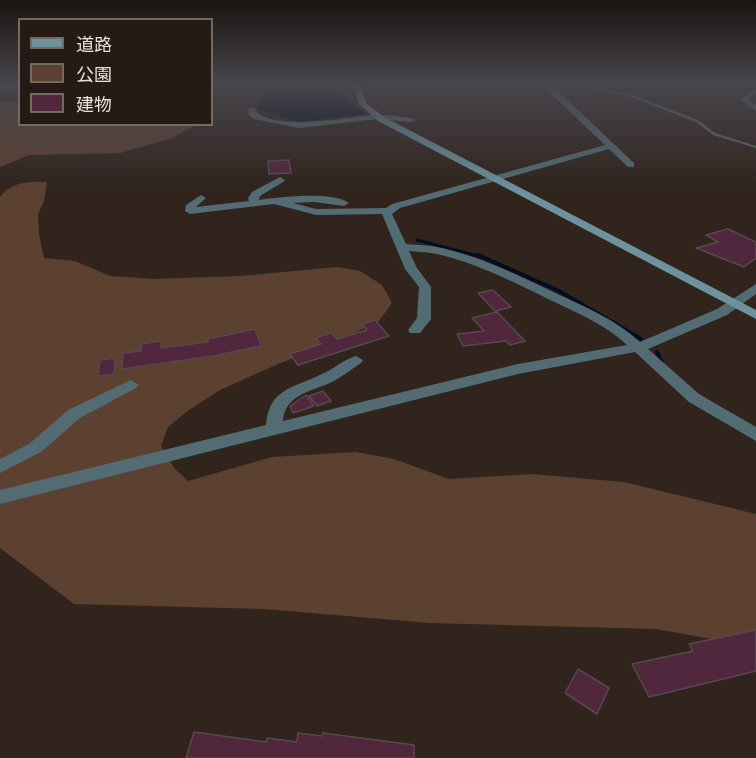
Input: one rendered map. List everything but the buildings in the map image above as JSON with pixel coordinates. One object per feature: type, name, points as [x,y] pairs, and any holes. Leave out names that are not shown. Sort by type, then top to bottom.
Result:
[{"type":"street","points":[[263,118],[299,126],[365,118]]},
{"type":"street","points":[[380,118],[756,315]]},
{"type":"street","points":[[393,118],[411,120]]},
{"type":"street","points":[[581,118],[632,165]]},
{"type":"street","points":[[201,198],[190,207],[190,211],[279,201],[316,212],[390,210],[610,146]]},
{"type":"street","points":[[255,203],[253,198],[256,194],[280,180]]},
{"type":"street","points":[[390,210],[387,214],[411,270],[425,287],[424,319],[416,330]]},
{"type":"street","points":[[402,247],[440,250],[470,260],[523,282],[621,332],[694,398],[756,435]]},
{"type":"street","points":[[0,498],[518,369],[636,347],[663,339],[735,304],[756,288]]},
{"type":"street","points":[[274,430],[274,418],[280,400],[286,394],[323,380],[356,360]]},
{"type":"street","points":[[0,467],[35,448],[74,414],[131,385]]},
{"type":"lane","points":[[690,118],[714,134],[756,147]]},
{"type":"green space","points":[[0,118],[18,118],[18,126],[193,126],[172,138],[120,153],[29,155],[0,167]]},
{"type":"green space","points":[[47,182],[44,201],[38,214],[44,258],[75,261],[110,276],[153,279],[240,276],[337,267],[360,271],[382,285],[392,303],[379,321],[336,342],[278,364],[220,390],[168,427],[161,446],[175,469],[188,481],[272,457],[356,452],[394,459],[449,479],[531,474],[624,482],[756,514],[756,647],[656,629],[430,623],[264,609],[74,604],[0,548],[0,197],[15,185]]},
{"type":"water","points":[[288,118],[330,118],[299,122]]},
{"type":"waterway","points":[[417,240],[482,257]]},
{"type":"waterway","points":[[478,255],[559,291],[641,339]]},
{"type":"waterway","points":[[657,352],[662,363]]}]
